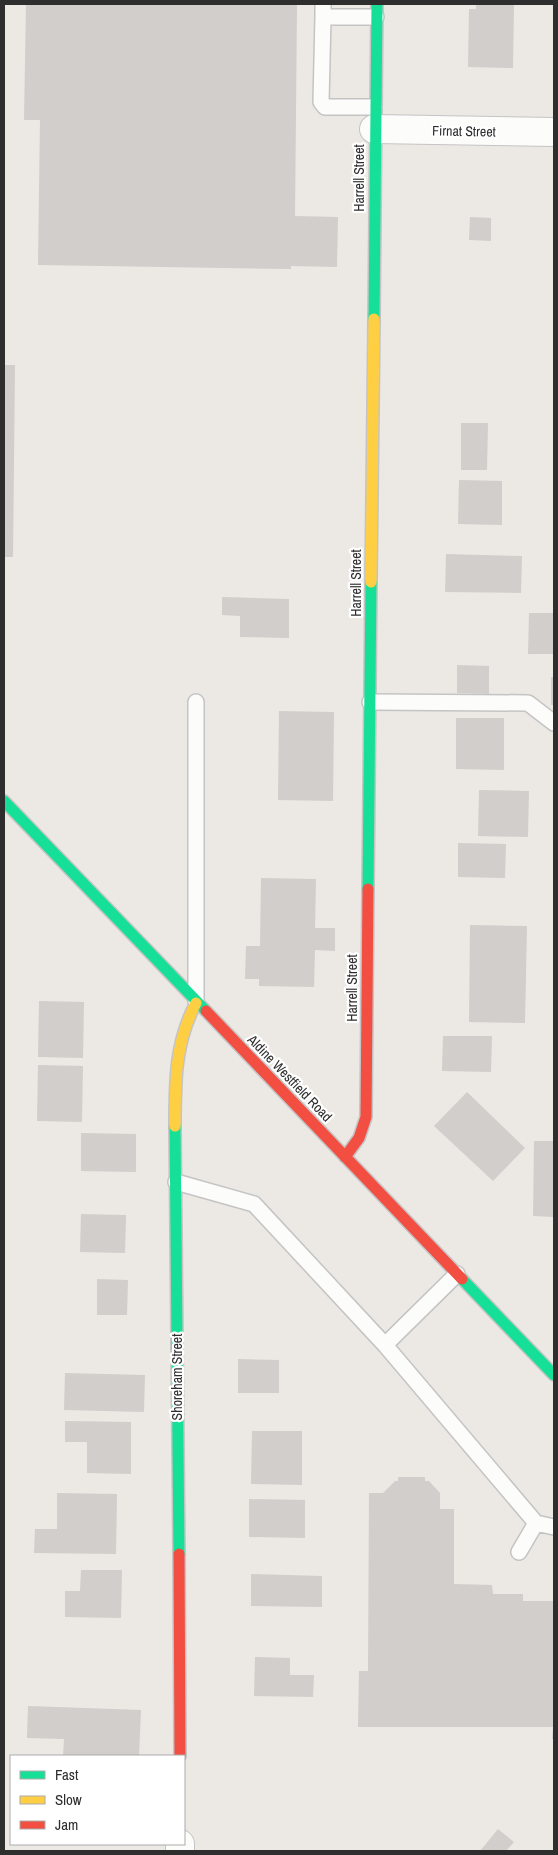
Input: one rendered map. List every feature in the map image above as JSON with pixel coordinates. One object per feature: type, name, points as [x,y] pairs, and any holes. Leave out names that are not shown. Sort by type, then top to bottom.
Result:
[{"type":"street","name":"Harrell Street","points":[[345,1156],[359,1138],[366,1117],[376,10]]},
{"type":"street","name":"Firnat Street","points":[[374,118],[554,132]]},
{"type":"street","name":"Aldine Westfield Road","points":[[4,801],[554,1376]]},
{"type":"street","name":"Shoreham Street","points":[[180,1755],[175,1076],[179,1038],[186,1020],[196,1003]]},
{"type":"lane","points":[[374,118],[325,107],[322,102],[323,10],[376,10]]},
{"type":"lane","points":[[196,702],[196,1003]]},
{"type":"lane","points":[[370,702],[528,703],[554,723]]},
{"type":"lane","points":[[176,1182],[254,1204],[385,1345],[536,1523],[554,1527]]},
{"type":"lane","points":[[385,1345],[457,1274]]},
{"type":"lane","points":[[519,1552],[536,1523]]},
{"type":"building","points":[[26,4],[297,4],[295,216],[338,217],[337,267],[291,266],[291,269],[38,265],[40,120],[24,120]]},
{"type":"building","points":[[476,4],[514,4],[513,68],[468,67],[469,9],[476,9]]},
{"type":"building","points":[[470,217],[491,218],[491,241],[469,240]]},
{"type":"building","points":[[4,365],[15,365],[13,557],[4,557]]},
{"type":"building","points":[[461,423],[488,423],[487,470],[461,470]]},
{"type":"building","points":[[459,480],[502,481],[502,525],[458,524]]},
{"type":"building","points":[[446,554],[522,556],[521,593],[445,592]]},
{"type":"building","points":[[222,597],[289,599],[289,638],[240,637],[240,616],[222,615]]},
{"type":"building","points":[[529,613],[554,613],[554,654],[528,654]]},
{"type":"building","points":[[457,665],[489,666],[489,694],[457,693]]},
{"type":"building","points":[[551,677],[554,677],[554,705],[551,705]]},
{"type":"building","points":[[279,711],[334,712],[333,801],[278,800]]},
{"type":"building","points":[[456,718],[504,718],[504,770],[456,769]]},
{"type":"building","points":[[479,790],[529,791],[528,837],[478,836]]},
{"type":"building","points":[[458,843],[506,844],[505,878],[458,877]]},
{"type":"building","points":[[261,878],[316,879],[315,928],[335,928],[335,951],[315,950],[314,987],[259,986],[259,979],[245,979],[246,946],[260,946]]},
{"type":"building","points":[[470,925],[527,926],[525,1023],[469,1022]]},
{"type":"building","points":[[39,1001],[84,1002],[83,1058],[38,1057]]},
{"type":"building","points":[[443,1036],[492,1036],[491,1072],[442,1071]]},
{"type":"building","points":[[38,1065],[83,1066],[82,1122],[37,1121]]},
{"type":"building","points":[[467,1092],[525,1148],[493,1181],[434,1126]]},
{"type":"building","points":[[81,1133],[136,1134],[136,1172],[81,1171]]},
{"type":"building","points":[[534,1141],[554,1141],[554,1217],[533,1216]]},
{"type":"building","points":[[81,1214],[126,1215],[125,1253],[80,1252]]},
{"type":"building","points":[[97,1279],[128,1280],[127,1315],[97,1315]]},
{"type":"building","points":[[238,1359],[279,1360],[279,1393],[238,1393]]},
{"type":"building","points":[[65,1373],[145,1375],[144,1412],[64,1410]]},
{"type":"building","points":[[65,1421],[131,1422],[131,1474],[87,1473],[87,1442],[65,1442]]},
{"type":"building","points":[[252,1431],[302,1431],[302,1485],[251,1484]]},
{"type":"building","points":[[398,1477],[425,1477],[425,1481],[429,1481],[440,1493],[440,1509],[454,1509],[454,1584],[492,1585],[493,1594],[523,1594],[523,1601],[554,1601],[554,1739],[552,1739],[553,1727],[358,1727],[359,1671],[368,1671],[369,1493],[383,1493],[395,1481],[398,1481]]},
{"type":"building","points":[[57,1493],[117,1494],[116,1554],[34,1553],[35,1529],[57,1529]]},
{"type":"building","points":[[249,1499],[305,1500],[305,1538],[249,1537]]},
{"type":"building","points":[[81,1570],[122,1570],[121,1618],[65,1617],[65,1591],[80,1591]]},
{"type":"building","points":[[251,1574],[322,1576],[322,1607],[251,1606]]},
{"type":"building","points":[[255,1657],[290,1658],[290,1675],[314,1675],[313,1697],[254,1696]]},
{"type":"building","points":[[28,1706],[141,1710],[139,1755],[63,1755],[64,1739],[27,1738]]},
{"type":"building","points":[[498,1829],[514,1842],[506,1851],[480,1851]]},
{"type":"traffic: fast","points":[[374,319],[377,4]]},
{"type":"traffic: fast","points":[[368,889],[371,582]]},
{"type":"traffic: fast","points":[[4,801],[206,1011]]},
{"type":"traffic: fast","points":[[175,1126],[179,1554]]},
{"type":"traffic: fast","points":[[462,1279],[554,1375]]},
{"type":"traffic: slow","points":[[371,582],[374,319]]},
{"type":"traffic: slow","points":[[175,1126],[176,1078],[180,1047],[196,1003]]},
{"type":"traffic: jam","points":[[345,1157],[359,1138],[366,1117],[368,889]]},
{"type":"traffic: jam","points":[[206,1011],[462,1279]]},
{"type":"traffic: jam","points":[[179,1554],[180,1755]]}]
